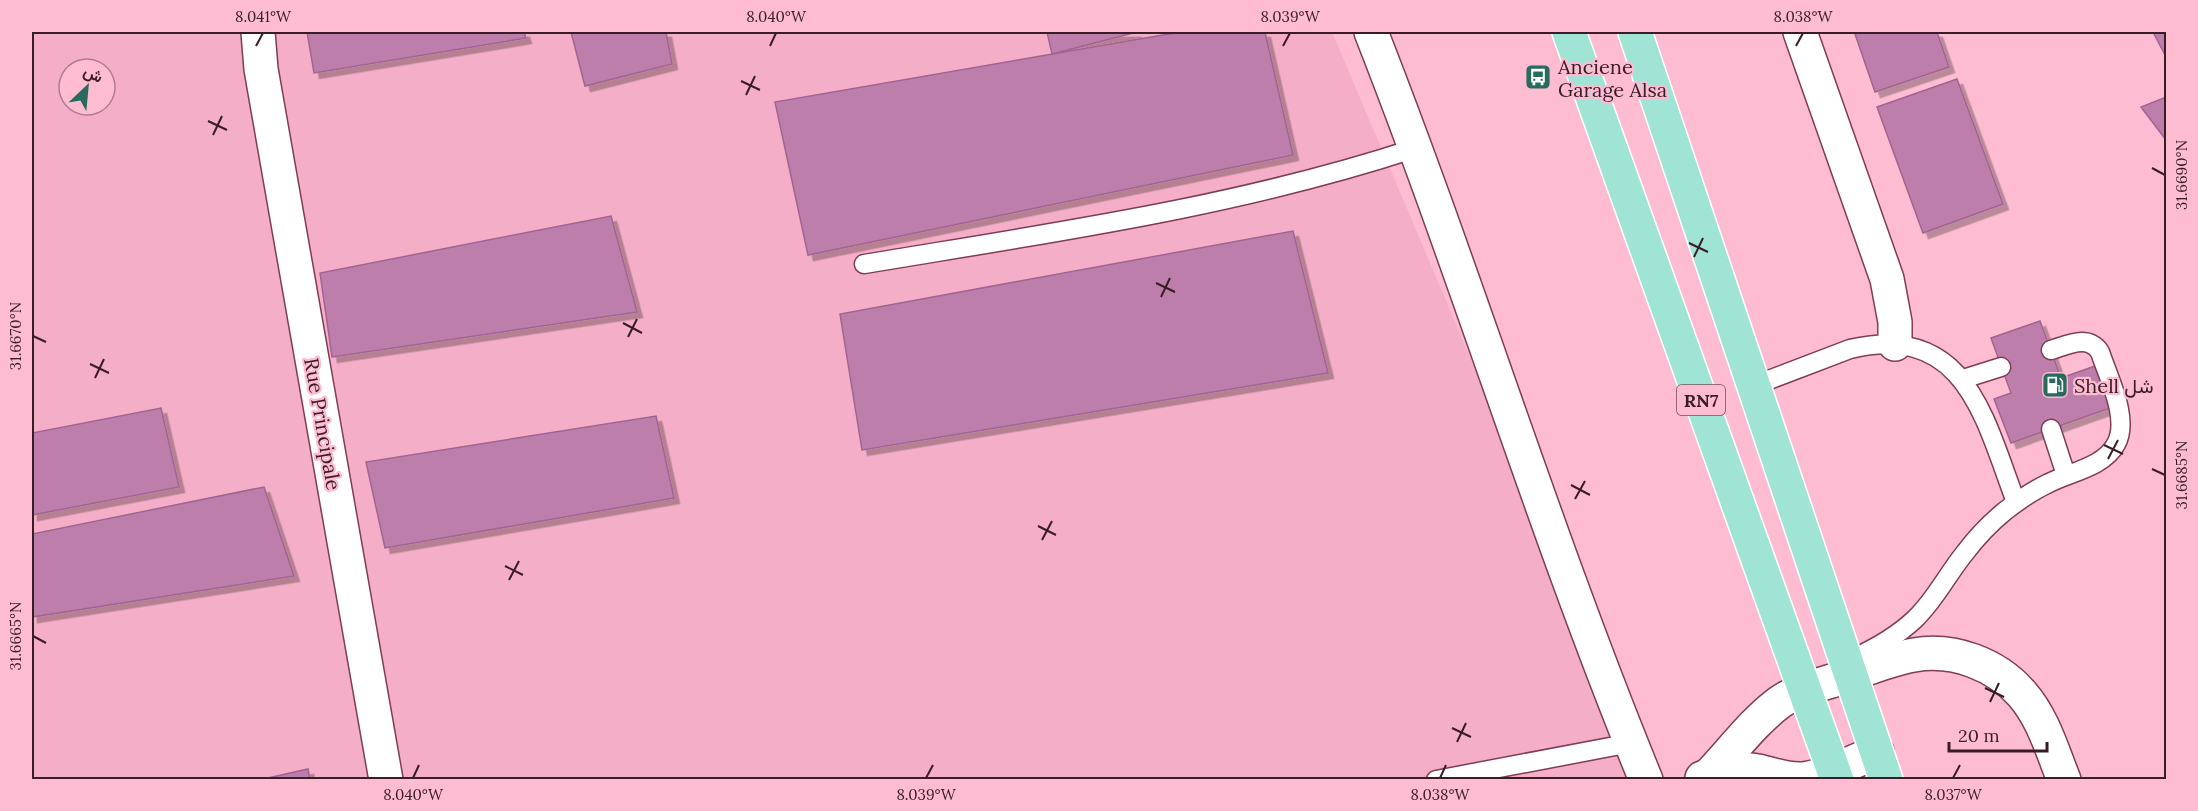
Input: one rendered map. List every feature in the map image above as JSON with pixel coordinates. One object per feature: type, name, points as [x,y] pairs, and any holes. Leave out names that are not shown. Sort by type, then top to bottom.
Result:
[{"type":"main road","name":"RN7","points":[[1569,32],[1835,774]]},
{"type":"main road","name":"RN7","points":[[1635,32],[1882,766]]},
{"type":"street","points":[[247,32],[261,69]]},
{"type":"street","points":[[258,32],[261,69]]},
{"type":"street","points":[[1371,32],[1416,148],[1570,585],[1646,780]]},
{"type":"street","points":[[1800,32],[1887,279],[1895,344]]},
{"type":"street","name":"Rue Principale","points":[[261,69],[386,780]]},
{"type":"street","points":[[1704,777],[1771,709],[1793,695],[1849,668],[1926,654],[1955,656],[1991,669],[2014,686],[2043,725],[2064,780]]},
{"type":"street","points":[[1704,777],[1737,770],[1751,770],[1790,779],[1802,779],[1882,766]]},
{"type":"lane","points":[[864,264],[1210,204],[1353,169],[1416,148]]},
{"type":"lane","points":[[1849,668],[1895,636],[1916,618],[1934,598],[1979,535],[2016,502],[2048,483],[2102,460],[2111,452],[2119,436],[2121,418],[2100,352],[2097,347],[2086,341],[2051,350]]},
{"type":"lane","points":[[1754,386],[1850,349],[1873,344],[1895,344],[1926,352],[1945,364],[1970,389],[1982,411],[2016,502]]},
{"type":"lane","points":[[1963,380],[2001,366]]},
{"type":"lane","points":[[2051,429],[2066,475]]},
{"type":"lane","points":[[1436,780],[1631,743]]},
{"type":"shaded area","points":[[32,32],[1332,32],[1649,779],[32,779]]},
{"type":"building","points":[[307,32],[524,32],[526,38],[314,73]]},
{"type":"building","points":[[571,32],[666,32],[672,64],[585,86]]},
{"type":"building","points":[[1047,32],[1137,32],[1052,54]]},
{"type":"building","points":[[1180,32],[1265,32],[1293,155],[808,255],[775,102]]},
{"type":"building","points":[[1863,32],[1937,32],[1949,67],[1875,92],[1855,34]]},
{"type":"building","points":[[2153,32],[2166,32],[2166,57]]},
{"type":"building","points":[[1957,79],[2003,204],[1923,233],[1877,107]]},
{"type":"building","points":[[2166,97],[2166,140],[2141,107]]},
{"type":"building","points":[[611,216],[637,312],[332,357],[320,273]]},
{"type":"building","points":[[1293,231],[1328,373],[862,450],[840,314]]},
{"type":"building","name":"Shell شل","points":[[2040,321],[2061,378],[2095,366],[2110,408],[2011,443],[1994,399],[2011,393],[1991,338]]},
{"type":"building","points":[[161,408],[179,487],[32,515],[32,433]]},
{"type":"building","points":[[656,416],[674,498],[385,548],[366,462]]},
{"type":"building","points":[[264,487],[294,576],[32,617],[32,534]]},
{"type":"building","points":[[308,769],[310,780],[259,780]]},
{"type":"place","name":"Anciene Garage Alsa","points":[[1538,77]]},
{"type":"place","name":"Shell شل","points":[[2055,385]]}]
